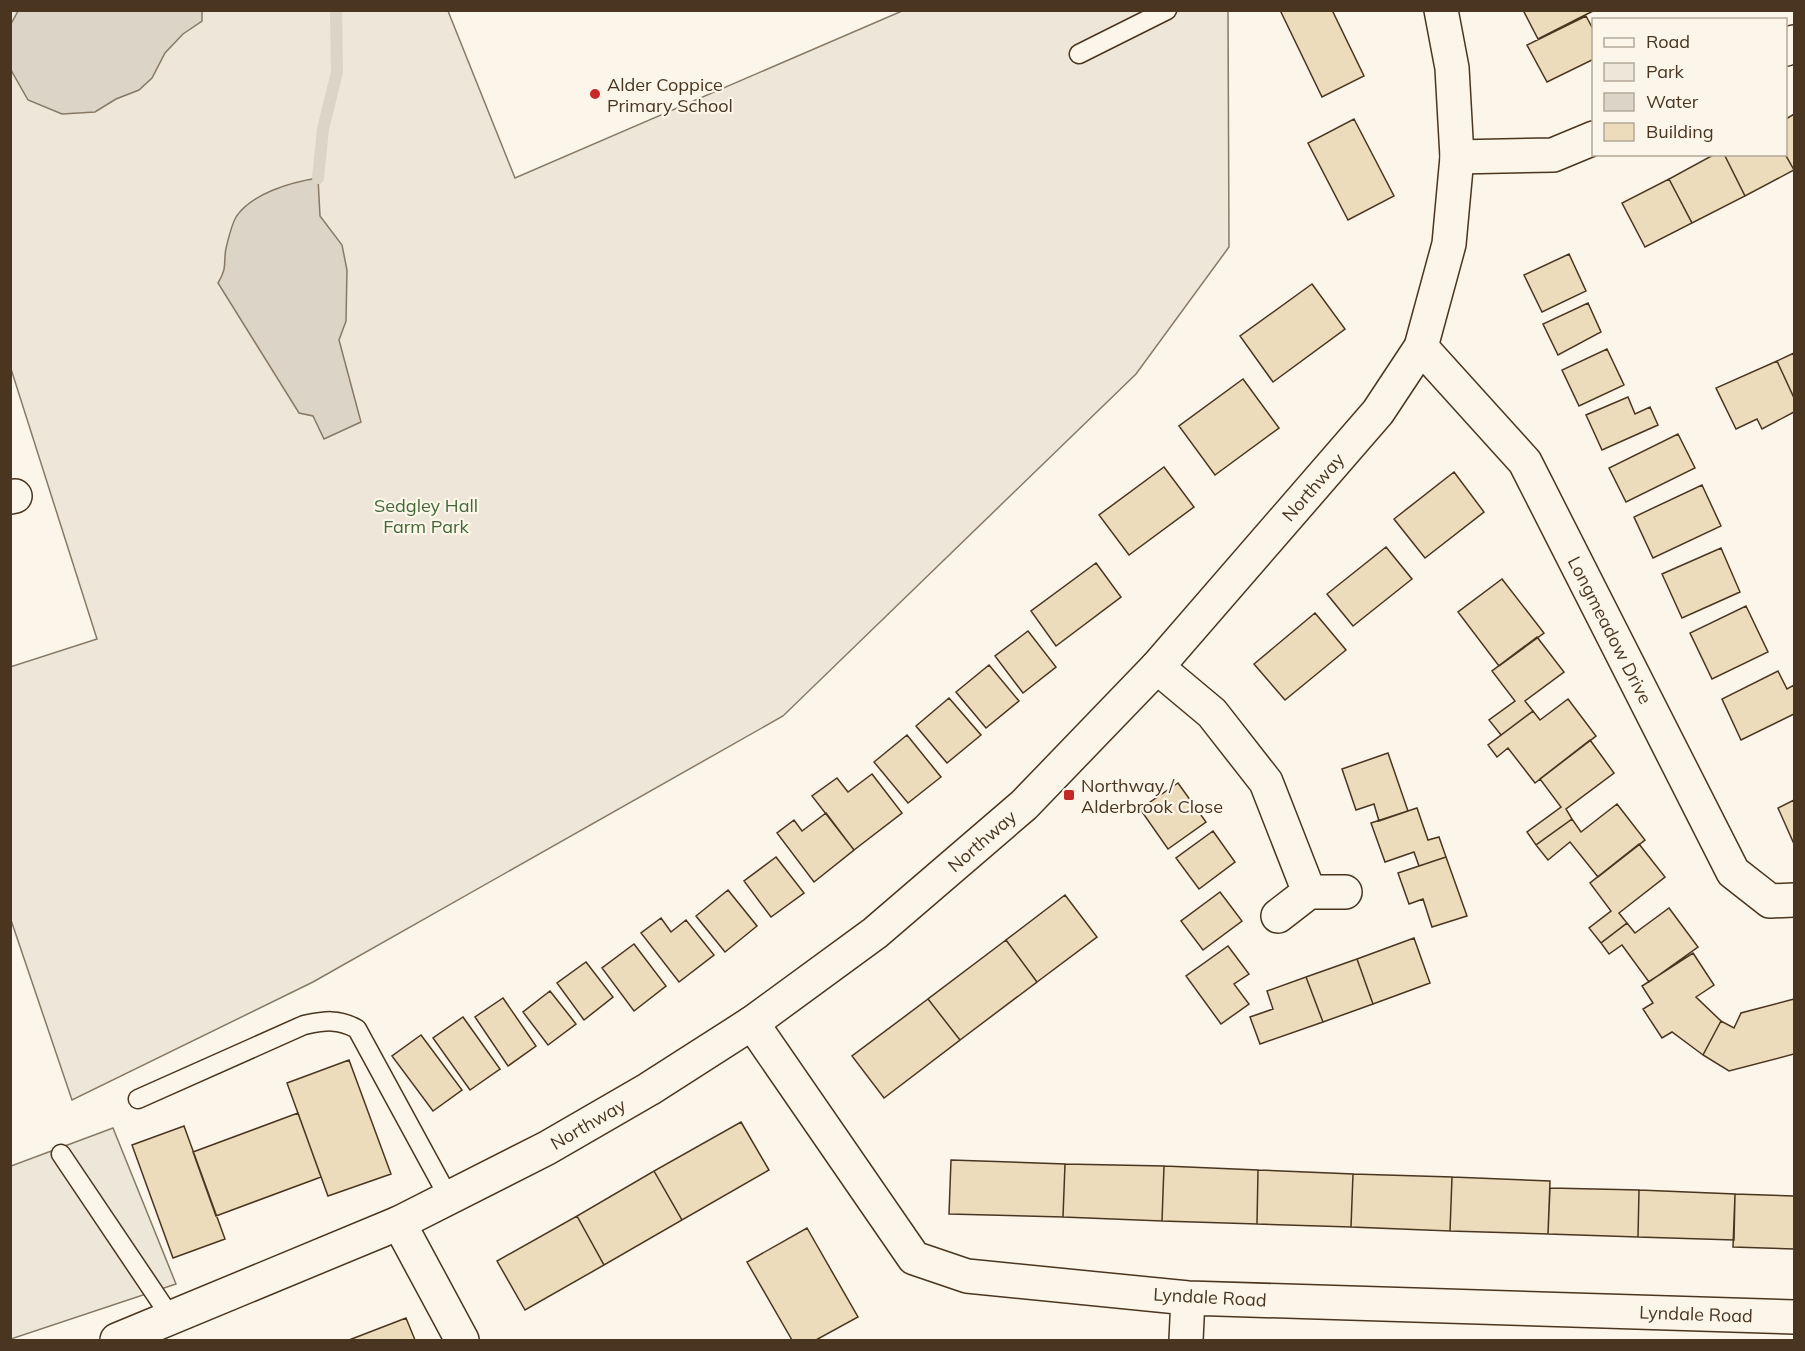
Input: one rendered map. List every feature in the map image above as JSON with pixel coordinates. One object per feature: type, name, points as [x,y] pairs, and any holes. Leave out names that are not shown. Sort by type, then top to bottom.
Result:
[{"type":"street","name":"Northway","points":[[117,1341],[399,1223],[547,1148],[649,1089],[752,1023],[875,933],[1024,805],[1157,667],[1378,412],[1421,347],[1449,244],[1457,157],[1452,68],[1441,10]]},
{"type":"street","points":[[1457,157],[1553,155],[1592,138]]},
{"type":"street","name":"Longmeadow Drive","points":[[1421,347],[1526,462],[1733,873],[1770,901],[1794,900]]},
{"type":"street","points":[[1157,667],[1212,713],[1266,783],[1309,892]]},
{"type":"street","points":[[1278,916],[1309,892],[1345,892]]},
{"type":"street","name":"Lyndale Road","points":[[752,1023],[915,1258],[968,1276],[1188,1298],[1794,1317]]},
{"type":"street","points":[[399,1223],[462,1341]]},
{"type":"street","points":[[1186,1341],[1188,1298]]},
{"type":"lane","points":[[1079,54],[1167,10]]},
{"type":"lane","points":[[138,1099],[304,1025],[332,1019],[345,1022],[357,1029],[449,1198]]},
{"type":"lane","points":[[61,1154],[172,1319]]},
{"type":"green space","name":"Sedgley Hall Farm Park","points":[[11,11],[448,11],[515,178],[902,11],[1228,11],[1229,247],[1136,374],[783,716],[313,982],[72,1100],[11,920],[10,667],[97,639],[11,369]]},
{"type":"shaded area","points":[[113,1128],[176,1284],[11,1339],[11,1166]]},
{"type":"water","points":[[18,10],[202,11],[202,21],[183,34],[165,53],[152,78],[139,90],[116,99],[95,112],[62,114],[28,100],[11,70],[11,24]]},
{"type":"water","points":[[318,178],[320,216],[342,245],[347,270],[346,321],[339,340],[361,422],[324,439],[313,416],[299,413],[218,283],[223,272],[232,227],[236,217],[243,209],[252,201],[273,190],[296,182]]},
{"type":"building","points":[[1280,10],[1332,10],[1364,76],[1322,97]]},
{"type":"building","points":[[1523,10],[1595,10],[1538,39]]},
{"type":"building","points":[[1586,16],[1592,27],[1592,60],[1547,82],[1527,45]]},
{"type":"building","points":[[1794,114],[1794,170],[1786,156],[1787,118]]},
{"type":"building","points":[[1354,119],[1394,196],[1348,220],[1308,143]]},
{"type":"building","points":[[1711,156],[1725,156],[1745,196],[1692,223],[1669,179]]},
{"type":"building","points":[[1725,156],[1786,156],[1794,170],[1745,196]]},
{"type":"building","points":[[1669,179],[1692,223],[1645,247],[1622,203]]},
{"type":"building","points":[[1569,254],[1586,291],[1542,312],[1524,275]]},
{"type":"building","points":[[1312,284],[1345,329],[1273,382],[1240,336]]},
{"type":"building","points":[[1588,303],[1601,332],[1558,355],[1543,324]]},
{"type":"building","points":[[1607,349],[1624,385],[1579,406],[1562,370]]},
{"type":"building","points":[[1794,353],[1794,398],[1777,361]]},
{"type":"building","points":[[1777,361],[1794,398],[1794,412],[1762,429],[1757,419],[1736,429],[1716,388]]},
{"type":"building","points":[[1243,379],[1279,428],[1215,475],[1179,426]]},
{"type":"building","points":[[1628,397],[1635,414],[1650,407],[1658,425],[1602,450],[1586,415]]},
{"type":"building","points":[[1678,434],[1695,468],[1626,502],[1609,468]]},
{"type":"building","points":[[1164,467],[1194,507],[1129,555],[1099,515]]},
{"type":"building","points":[[1454,472],[1484,512],[1425,558],[1394,519]]},
{"type":"building","points":[[1702,485],[1721,526],[1653,558],[1634,517]]},
{"type":"building","points":[[1386,547],[1412,579],[1353,626],[1327,594]]},
{"type":"building","points":[[1721,548],[1740,592],[1682,618],[1662,574]]},
{"type":"building","points":[[1096,563],[1121,597],[1056,646],[1031,611]]},
{"type":"building","points":[[1502,579],[1544,633],[1499,666],[1458,612]]},
{"type":"building","points":[[1746,606],[1768,652],[1712,679],[1690,633]]},
{"type":"building","points":[[1315,613],[1346,650],[1285,700],[1254,664]]},
{"type":"building","points":[[1028,631],[1056,667],[1023,693],[995,656]]},
{"type":"building","points":[[1537,637],[1564,672],[1525,701],[1533,711],[1501,735],[1489,720],[1515,701],[1492,671]]},
{"type":"building","points":[[989,665],[1019,701],[986,728],[956,692]]},
{"type":"building","points":[[1778,671],[1787,689],[1794,685],[1794,714],[1741,740],[1722,699]]},
{"type":"building","points":[[949,698],[981,735],[947,763],[916,726]]},
{"type":"building","points":[[1568,699],[1596,736],[1535,783],[1508,748],[1497,757],[1488,745],[1533,711],[1540,720]]},
{"type":"building","points":[[907,735],[941,777],[908,803],[874,762]]},
{"type":"building","points":[[1590,740],[1614,773],[1566,809],[1572,819],[1536,845],[1527,832],[1561,807],[1540,779]]},
{"type":"building","points":[[1388,753],[1408,811],[1379,821],[1374,804],[1356,810],[1342,769]]},
{"type":"building","points":[[872,774],[902,813],[854,850],[812,796],[837,778],[848,792]]},
{"type":"building","points":[[1178,783],[1206,822],[1168,849],[1140,809]]},
{"type":"building","points":[[1794,800],[1794,844],[1778,808]]},
{"type":"building","points":[[1617,804],[1645,840],[1598,877],[1570,842],[1548,860],[1536,845],[1572,819],[1581,832]]},
{"type":"building","points":[[1417,808],[1428,840],[1439,837],[1446,857],[1419,866],[1414,852],[1385,862],[1371,823]]},
{"type":"building","points":[[826,813],[854,850],[814,882],[777,833],[794,820],[802,831]]},
{"type":"building","points":[[1213,831],[1235,862],[1199,889],[1176,858]]},
{"type":"building","points":[[1639,844],[1665,877],[1619,913],[1627,923],[1601,943],[1589,928],[1611,911],[1590,883]]},
{"type":"building","points":[[776,857],[804,893],[771,917],[744,881]]},
{"type":"building","points":[[1446,857],[1467,916],[1432,927],[1423,899],[1409,904],[1398,873]]},
{"type":"building","points":[[728,890],[757,926],[725,952],[696,916]]},
{"type":"building","points":[[1220,892],[1242,921],[1203,950],[1181,921]]},
{"type":"building","points":[[1065,895],[1097,937],[1037,982],[1006,940]]},
{"type":"building","points":[[1669,908],[1698,947],[1649,982],[1622,945],[1609,954],[1601,943],[1627,923],[1635,933]]},
{"type":"building","points":[[661,918],[671,932],[686,920],[714,955],[679,982],[641,933]]},
{"type":"building","points":[[1414,938],[1430,983],[1373,1004],[1357,959]]},
{"type":"building","points":[[1006,940],[1037,982],[960,1040],[928,999]]},
{"type":"building","points":[[634,944],[666,986],[634,1011],[602,968]]},
{"type":"building","points":[[1228,946],[1249,974],[1234,984],[1249,1004],[1221,1024],[1186,976]]},
{"type":"building","points":[[1693,953],[1714,985],[1696,997],[1721,1021],[1703,1055],[1672,1032],[1662,1038],[1643,1009],[1653,1003],[1642,986]]},
{"type":"building","points":[[1357,959],[1373,1004],[1323,1022],[1306,977]]},
{"type":"building","points":[[586,962],[613,997],[584,1020],[557,983]]},
{"type":"building","points":[[1306,977],[1323,1022],[1260,1044],[1250,1017],[1273,1009],[1267,991]]},
{"type":"building","points":[[550,991],[576,1024],[548,1045],[523,1012]]},
{"type":"building","points":[[503,998],[536,1046],[508,1066],[475,1017]]},
{"type":"building","points":[[928,999],[960,1040],[884,1098],[852,1056]]},
{"type":"building","points":[[1794,999],[1794,1054],[1729,1071],[1703,1055],[1721,1021],[1734,1028],[1741,1013]]},
{"type":"building","points":[[463,1017],[500,1069],[470,1090],[433,1038]]},
{"type":"building","points":[[421,1035],[462,1090],[433,1111],[392,1056]]},
{"type":"building","points":[[349,1060],[391,1174],[328,1196],[287,1083]]},
{"type":"building","points":[[298,1113],[321,1177],[216,1216],[193,1152]]},
{"type":"building","points":[[741,1122],[769,1170],[682,1220],[654,1171]]},
{"type":"building","points":[[184,1126],[225,1239],[173,1258],[132,1145]]},
{"type":"building","points":[[951,1160],[1065,1164],[1063,1217],[949,1214]]},
{"type":"building","points":[[1065,1164],[1164,1166],[1162,1221],[1063,1217]]},
{"type":"building","points":[[1164,1166],[1258,1170],[1257,1224],[1162,1221]]},
{"type":"building","points":[[1258,1170],[1353,1174],[1351,1227],[1257,1224]]},
{"type":"building","points":[[654,1171],[682,1220],[604,1265],[577,1216]]},
{"type":"building","points":[[1353,1174],[1452,1177],[1450,1231],[1351,1227]]},
{"type":"building","points":[[1452,1177],[1550,1181],[1548,1234],[1450,1231]]},
{"type":"building","points":[[1550,1188],[1639,1190],[1638,1237],[1548,1234]]},
{"type":"building","points":[[1639,1190],[1735,1194],[1734,1240],[1638,1237]]},
{"type":"building","points":[[1735,1194],[1794,1196],[1794,1249],[1733,1247]]},
{"type":"building","points":[[577,1216],[604,1265],[525,1310],[497,1261]]},
{"type":"building","points":[[807,1228],[858,1317],[816,1340],[792,1340],[747,1262]]},
{"type":"building","points":[[406,1318],[415,1340],[349,1340]]},
{"type":"waterway","points":[[318,178],[323,129],[337,72],[336,10]]},
{"type":"place","name":"Alder Coppice Primary School","points":[[595,94]]},
{"type":"place","name":"Northway / Alderbrook Close","points":[[1069,795]]}]
